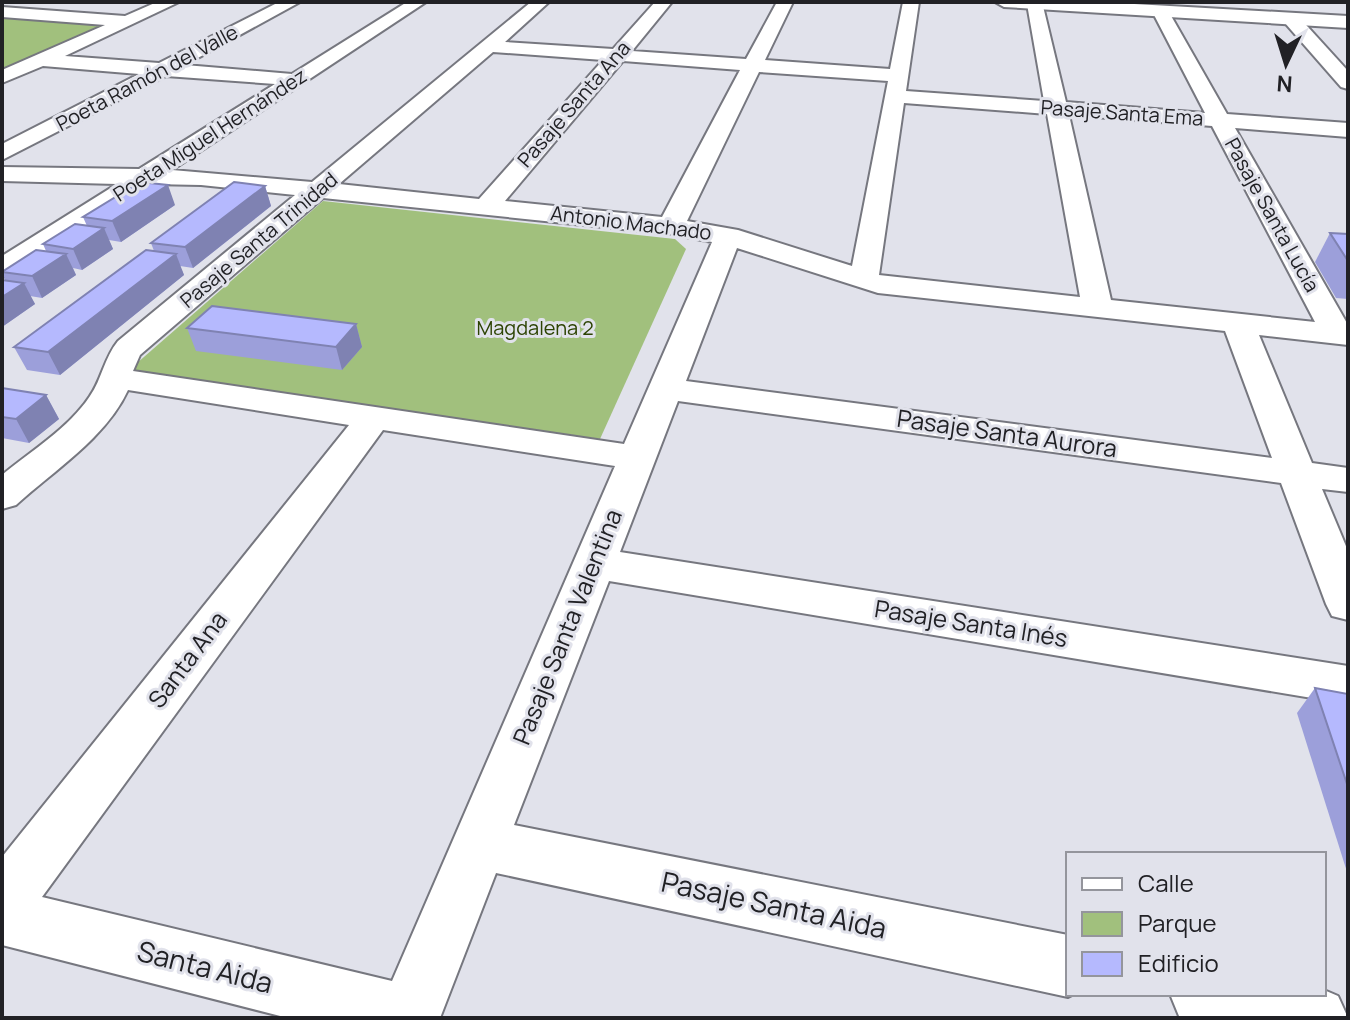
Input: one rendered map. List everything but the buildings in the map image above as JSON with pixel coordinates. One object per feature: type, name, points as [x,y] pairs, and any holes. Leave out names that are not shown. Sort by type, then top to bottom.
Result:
[{"type":"main road","points":[[1004,2],[1348,21]]},
{"type":"main road","points":[[1212,2],[1348,10]]},
{"type":"main road","points":[[1348,10],[1339,15],[1348,21]]},
{"type":"street","points":[[2,77],[171,2]]},
{"type":"street","name":"Poeta Ramón del Valle","points":[[2,153],[292,2]]},
{"type":"street","points":[[391,2],[417,3]]},
{"type":"street","name":"Pasaje Santa Trinidad","points":[[2,496],[101,406],[114,386],[117,363],[129,348],[541,2]]},
{"type":"street","name":"Pasaje Santa Ana","points":[[486,207],[664,2]]},
{"type":"street","points":[[671,226],[785,2]]},
{"type":"street","points":[[864,280],[911,2]]},
{"type":"street","name":"Poeta Miguel Hernández","points":[[2,268],[417,3]]},
{"type":"street","points":[[1035,4],[1097,308]]},
{"type":"street","name":"Pasaje Santa Lucía","points":[[1160,11],[1342,335]]},
{"type":"street","points":[[2,12],[128,21]]},
{"type":"street","points":[[1291,19],[1348,83]]},
{"type":"street","name":"Pasaje Santa Ema","points":[[489,46],[751,65],[1056,108],[1348,130]]},
{"type":"street","points":[[42,60],[296,80]]},
{"type":"street","name":"Antonio Machado","points":[[2,174],[146,175],[671,226],[728,236],[864,280],[1342,335]]},
{"type":"street","name":"Pasaje Santa Valentina","points":[[408,1018],[728,236]]},
{"type":"street","points":[[1238,323],[1348,604]]},
{"type":"street","points":[[115,378],[638,458]]},
{"type":"street","name":"Pasaje Santa Aurora","points":[[666,389],[1348,480]]},
{"type":"street","name":"Santa Ana","points":[[2,903],[374,417]]},
{"type":"street","name":"Pasaje Santa Inés","points":[[594,563],[1348,685]]},
{"type":"street","name":"Pasaje Santa Aida","points":[[480,844],[1066,966]]},
{"type":"street","name":"Santa Aida","points":[[2,916],[408,1018]]},
{"type":"street","points":[[1211,996],[1316,1018]]},
{"type":"green space","points":[[2,16],[114,23],[2,72]]},
{"type":"green space","name":"Magdalena 2","points":[[323,201],[675,239],[686,249],[600,439],[129,370]]}]
